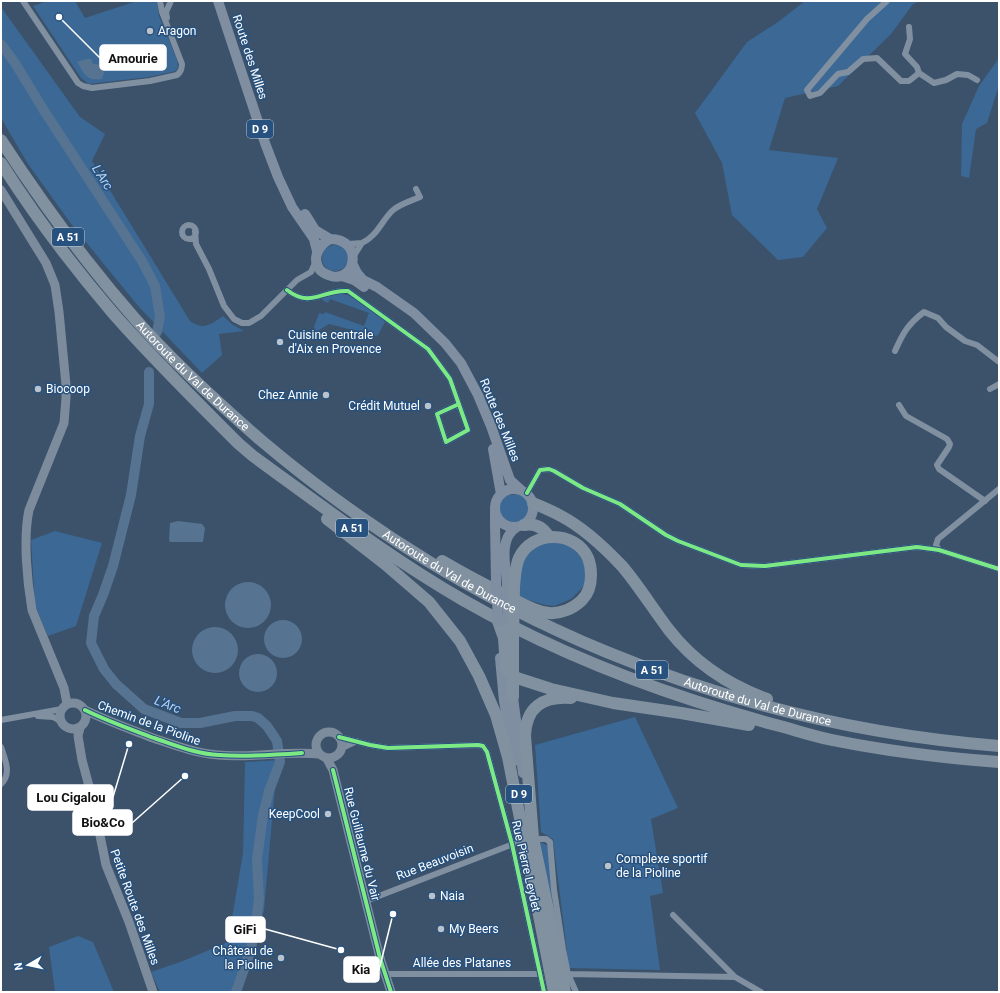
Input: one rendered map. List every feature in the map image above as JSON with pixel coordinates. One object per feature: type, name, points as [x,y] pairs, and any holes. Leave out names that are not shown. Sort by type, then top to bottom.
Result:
[{"type":"highway","name":"Autoroute du Val de Durance","points":[[1,140],[59,226],[98,275],[162,347],[203,388],[286,461],[347,508],[415,554],[463,583],[555,630],[617,657],[677,679],[763,706],[852,726],[930,739],[999,746]]},
{"type":"highway","name":"Autoroute du Val de Durance","points":[[1,163],[21,194],[78,270],[112,312],[141,344],[253,456],[379,548],[464,600],[529,634],[606,669],[664,691],[731,712],[821,738],[887,750],[999,762]]},
{"type":"highway","points":[[253,456],[321,515],[385,564],[421,594],[440,615],[463,647],[488,695],[503,739],[512,776],[540,920]]},
{"type":"highway","points":[[286,461],[378,523],[446,564],[520,602],[543,612],[555,613],[565,611],[574,606],[584,597],[591,582],[591,572],[588,557],[580,546],[565,538],[548,536],[534,542],[522,553],[510,586],[506,639],[512,674],[513,697]]},
{"type":"highway","points":[[527,495],[576,525],[597,542],[623,567],[681,644],[692,655],[715,673],[728,682],[754,695],[852,726]]},
{"type":"highway","points":[[521,526],[532,524],[539,526],[548,536]]},
{"type":"highway","points":[[498,621],[506,639]]},
{"type":"highway","points":[[512,674],[528,682],[551,689],[613,703]]},
{"type":"highway","points":[[537,838],[525,736],[526,722],[528,717],[540,704],[553,699],[569,698],[613,703],[681,713],[821,738]]},
{"type":"highway","name":"D 9","points":[[537,838],[565,992]]},
{"type":"highway","name":"D 9","points":[[540,920],[554,992]]},
{"type":"main road","name":"Route des Milles","points":[[218,1],[262,136],[278,177],[292,207],[314,239],[317,255]]},
{"type":"main road","name":"Route des Milles","points":[[224,1],[282,172],[296,200],[315,230],[330,239]]},
{"type":"main road","points":[[1,190],[46,263],[55,285],[59,312],[66,398],[64,423],[29,510],[26,522],[26,538],[32,610],[64,688],[68,705],[60,718],[69,728],[74,729],[83,725],[87,718],[85,710],[80,704],[68,705]]},
{"type":"main road","points":[[330,239],[340,240],[348,244],[352,262],[347,272],[342,276],[333,276],[324,273],[318,267],[317,255],[323,244],[330,239]]},
{"type":"main road","name":"Route des Milles","points":[[352,262],[357,273],[363,280],[377,287],[414,313],[445,343],[461,364],[478,395],[491,426],[510,480],[527,495]]},
{"type":"main road","name":"Route des Milles","points":[[342,276],[354,280],[424,328],[444,347],[458,367],[475,399],[494,453],[501,494]]},
{"type":"main road","points":[[498,621],[495,505],[501,494],[510,489],[527,495],[534,509],[532,515],[508,536],[505,543],[510,586]]},
{"type":"main road","points":[[496,511],[501,522],[511,527],[521,526]]},
{"type":"main road","name":"D 9","points":[[506,639],[501,668],[504,700],[540,920]]},
{"type":"main road","name":"D 9","points":[[513,697],[518,744],[537,838]]},
{"type":"main road","name":"Chemin de la Pioline","points":[[85,710],[102,718],[195,752],[218,755],[318,754]]},
{"type":"main road","name":"Chemin de la Pioline","points":[[83,725],[102,718]]},
{"type":"main road","name":"Petite Route des Milles","points":[[83,725],[78,736],[106,865],[129,922],[153,992]]},
{"type":"main road","name":"Petite Route des Milles","points":[[69,728],[82,760]]},
{"type":"main road","points":[[300,753],[315,744],[318,737],[324,733],[332,732],[339,737],[342,744],[335,754],[318,754],[315,744]]},
{"type":"main road","name":"Rue Guillaume du Vair","points":[[335,754],[333,770],[385,974],[392,992]]},
{"type":"street","points":[[23,1],[78,83],[87,88],[109,87],[150,81],[177,75],[181,70],[182,64],[162,12],[160,1]]},
{"type":"street","points":[[167,26],[166,12],[171,1]]},
{"type":"street","points":[[887,1],[867,19],[807,90],[810,96],[820,93],[838,74],[848,72],[863,58],[877,58],[901,81],[909,81],[919,73]]},
{"type":"street","points":[[909,27],[910,39],[905,54],[917,67],[919,73],[934,83],[946,80],[956,74],[968,75],[977,80]]},
{"type":"street","points":[[348,244],[362,243],[370,239],[393,209],[420,197],[416,189]]},
{"type":"street","points":[[196,244],[183,236],[183,229],[191,226],[195,231],[196,244],[209,269],[224,306],[234,319],[242,323],[249,323],[255,320],[297,280],[310,272],[324,273]]},
{"type":"street","points":[[188,239],[193,238],[195,231]]},
{"type":"street","points":[[352,262],[362,243]]},
{"type":"street","points":[[310,272],[317,255]]},
{"type":"street","points":[[288,290],[294,296],[303,299],[309,299],[335,291],[348,291],[428,349],[450,379],[459,404],[468,430],[446,442],[437,414],[459,404]]},
{"type":"street","points":[[895,351],[903,333],[913,320],[924,312],[938,318],[946,327],[965,340],[977,345],[999,362]]},
{"type":"street","points":[[990,389],[999,384]]},
{"type":"street","points":[[899,405],[906,416],[947,439],[950,444],[937,465],[939,469],[985,501]]},
{"type":"street","points":[[527,495],[540,470],[550,469],[583,488],[620,504],[666,535],[741,565],[765,566],[917,547],[939,550],[999,569]]},
{"type":"street","points":[[939,550],[936,545],[938,538],[999,489]]},
{"type":"street","points":[[1,720],[31,715],[68,705]]},
{"type":"street","points":[[31,715],[53,717],[62,722]]},
{"type":"street","points":[[339,737],[357,741]]},
{"type":"street","points":[[335,754],[357,741]]},
{"type":"street","name":"Rue Pierre Leydet","points":[[357,741],[388,748],[483,746],[487,752],[512,844],[544,992]]},
{"type":"street","points":[[1,747],[8,768],[7,774],[1,784]]},
{"type":"street","points":[[537,838],[546,839],[550,842],[552,849],[554,890],[568,974],[576,992]]},
{"type":"street","name":"Rue Beauvoisin","points":[[366,901],[512,844],[518,843]]},
{"type":"street","points":[[673,915],[735,976],[761,992]]},
{"type":"street","name":"Allée des Platanes","points":[[385,974],[540,974]]},
{"type":"street","points":[[568,974],[735,976]]},
{"type":"shaded area","points":[[48,1],[75,1],[85,18],[137,1],[157,1],[159,16],[177,60],[178,67],[176,71],[149,77],[89,84],[81,78],[33,6]]},
{"type":"shaded area","points":[[805,1],[922,1],[913,4],[891,34],[838,86],[785,98],[769,150],[838,158],[817,209],[827,228],[803,257],[778,260],[732,215],[722,163],[695,113],[747,42],[778,22]]},
{"type":"shaded area","points":[[1,7],[80,117],[105,134],[92,161],[190,321],[199,326],[203,326],[211,324],[223,316],[233,325],[244,331],[219,334],[222,355],[202,373],[139,307],[72,225],[28,164],[1,118]]},
{"type":"shaded area","points":[[999,58],[999,85],[987,123],[976,129],[969,178],[961,176],[962,124],[979,86]]},
{"type":"shaded area","points":[[91,59],[93,64],[103,67],[104,73],[102,79],[92,79],[86,76],[77,62]]},
{"type":"shaded area","points":[[335,245],[344,249],[348,258],[344,267],[335,271],[326,267],[322,258],[326,249]]},
{"type":"shaded area","points":[[340,294],[359,300],[385,322],[378,335],[376,336],[329,324],[316,332],[314,327],[319,313],[324,314],[325,312],[364,326],[369,313],[330,299],[328,303],[322,300],[323,298]]},
{"type":"shaded area","points":[[516,493],[526,499],[529,508],[528,514],[519,522],[508,522],[500,514],[499,508],[501,501],[506,495],[514,495]]},
{"type":"shaded area","points":[[178,521],[202,524],[205,528],[203,542],[170,542],[170,523]]},
{"type":"shaded area","points":[[55,531],[102,543],[76,626],[48,636],[35,605],[31,540]]},
{"type":"shaded area","points":[[554,541],[570,546],[580,556],[584,563],[587,580],[583,587],[571,599],[554,606],[545,605],[519,597],[520,564],[524,557],[538,545]]},
{"type":"shaded area","points":[[253,582],[265,588],[270,596],[270,614],[265,622],[257,627],[243,628],[231,622],[226,614],[225,600],[231,588],[239,583]]},
{"type":"shaded area","points":[[283,620],[296,626],[302,639],[296,652],[283,658],[270,652],[264,639],[270,626]]},
{"type":"shaded area","points":[[220,627],[224,628],[234,637],[237,641],[237,659],[228,669],[220,673],[210,673],[202,669],[193,659],[192,645],[196,637],[206,628]]},
{"type":"shaded area","points":[[258,654],[271,660],[277,673],[271,686],[258,692],[245,686],[239,673],[245,660]]},
{"type":"shaded area","name":"Complexe sportif de la Pioline","points":[[635,717],[678,808],[651,819],[663,893],[650,896],[660,970],[569,968],[553,839],[541,832],[535,745]]},
{"type":"shaded area","points":[[281,760],[275,787],[264,910],[240,992],[160,992],[151,972],[183,961],[228,942],[243,853],[245,762]]},
{"type":"shaded area","points":[[540,842],[547,845],[548,849],[560,948]]},
{"type":"shaded area","points":[[78,936],[93,942],[114,992],[55,992],[49,947]]},
{"type":"waterway","name":"L'Arc","points":[[1,44],[15,63],[43,109],[142,261],[155,286],[160,317],[157,332]]},
{"type":"waterway","name":"L'Arc","points":[[149,372],[149,404],[140,436],[131,495],[113,566],[94,616],[91,643],[104,669],[116,684],[144,709],[181,723],[200,723],[235,716],[252,716],[258,718],[267,726],[277,741],[280,762],[269,791],[263,815],[257,859],[259,899],[257,914],[251,949],[236,992]]},
{"type":"cycle path","points":[[287,290],[303,298],[317,297],[339,291],[348,291],[428,349],[450,379],[468,430],[446,442],[437,414],[459,404]]},
{"type":"cycle path","points":[[527,493],[540,470],[549,469],[583,488],[620,504],[666,535],[741,565],[765,566],[917,547],[939,550],[999,569]]},
{"type":"cycle path","points":[[85,710],[154,738],[202,753],[239,756],[302,753]]},
{"type":"cycle path","points":[[339,737],[388,748],[483,746],[487,752],[512,844],[544,992]]},
{"type":"cycle path","points":[[333,770],[380,958],[391,992]]},
{"type":"place","name":"Amourie","points":[[59,17]]},
{"type":"place","name":"Aragon","points":[[150,31]]},
{"type":"place","name":"Cuisine centrale d'Aix en Provence","points":[[280,342]]},
{"type":"place","name":"Biocoop","points":[[38,389]]},
{"type":"place","name":"Chez Annie","points":[[326,395]]},
{"type":"place","name":"Crédit Mutuel","points":[[428,406]]},
{"type":"place","name":"Lou Cigalou","points":[[129,744]]},
{"type":"place","name":"Bio&Co","points":[[185,776]]},
{"type":"place","name":"KeepCool","points":[[328,814]]},
{"type":"place","name":"Complexe sportif de la Pioline","points":[[608,866]]},
{"type":"place","name":"Naia","points":[[432,896]]},
{"type":"place","name":"Kia","points":[[393,914]]},
{"type":"place","name":"My Beers","points":[[441,929]]},
{"type":"place","name":"GiFi","points":[[341,950]]},
{"type":"place","name":"Château de la Pioline","points":[[281,958]]}]
